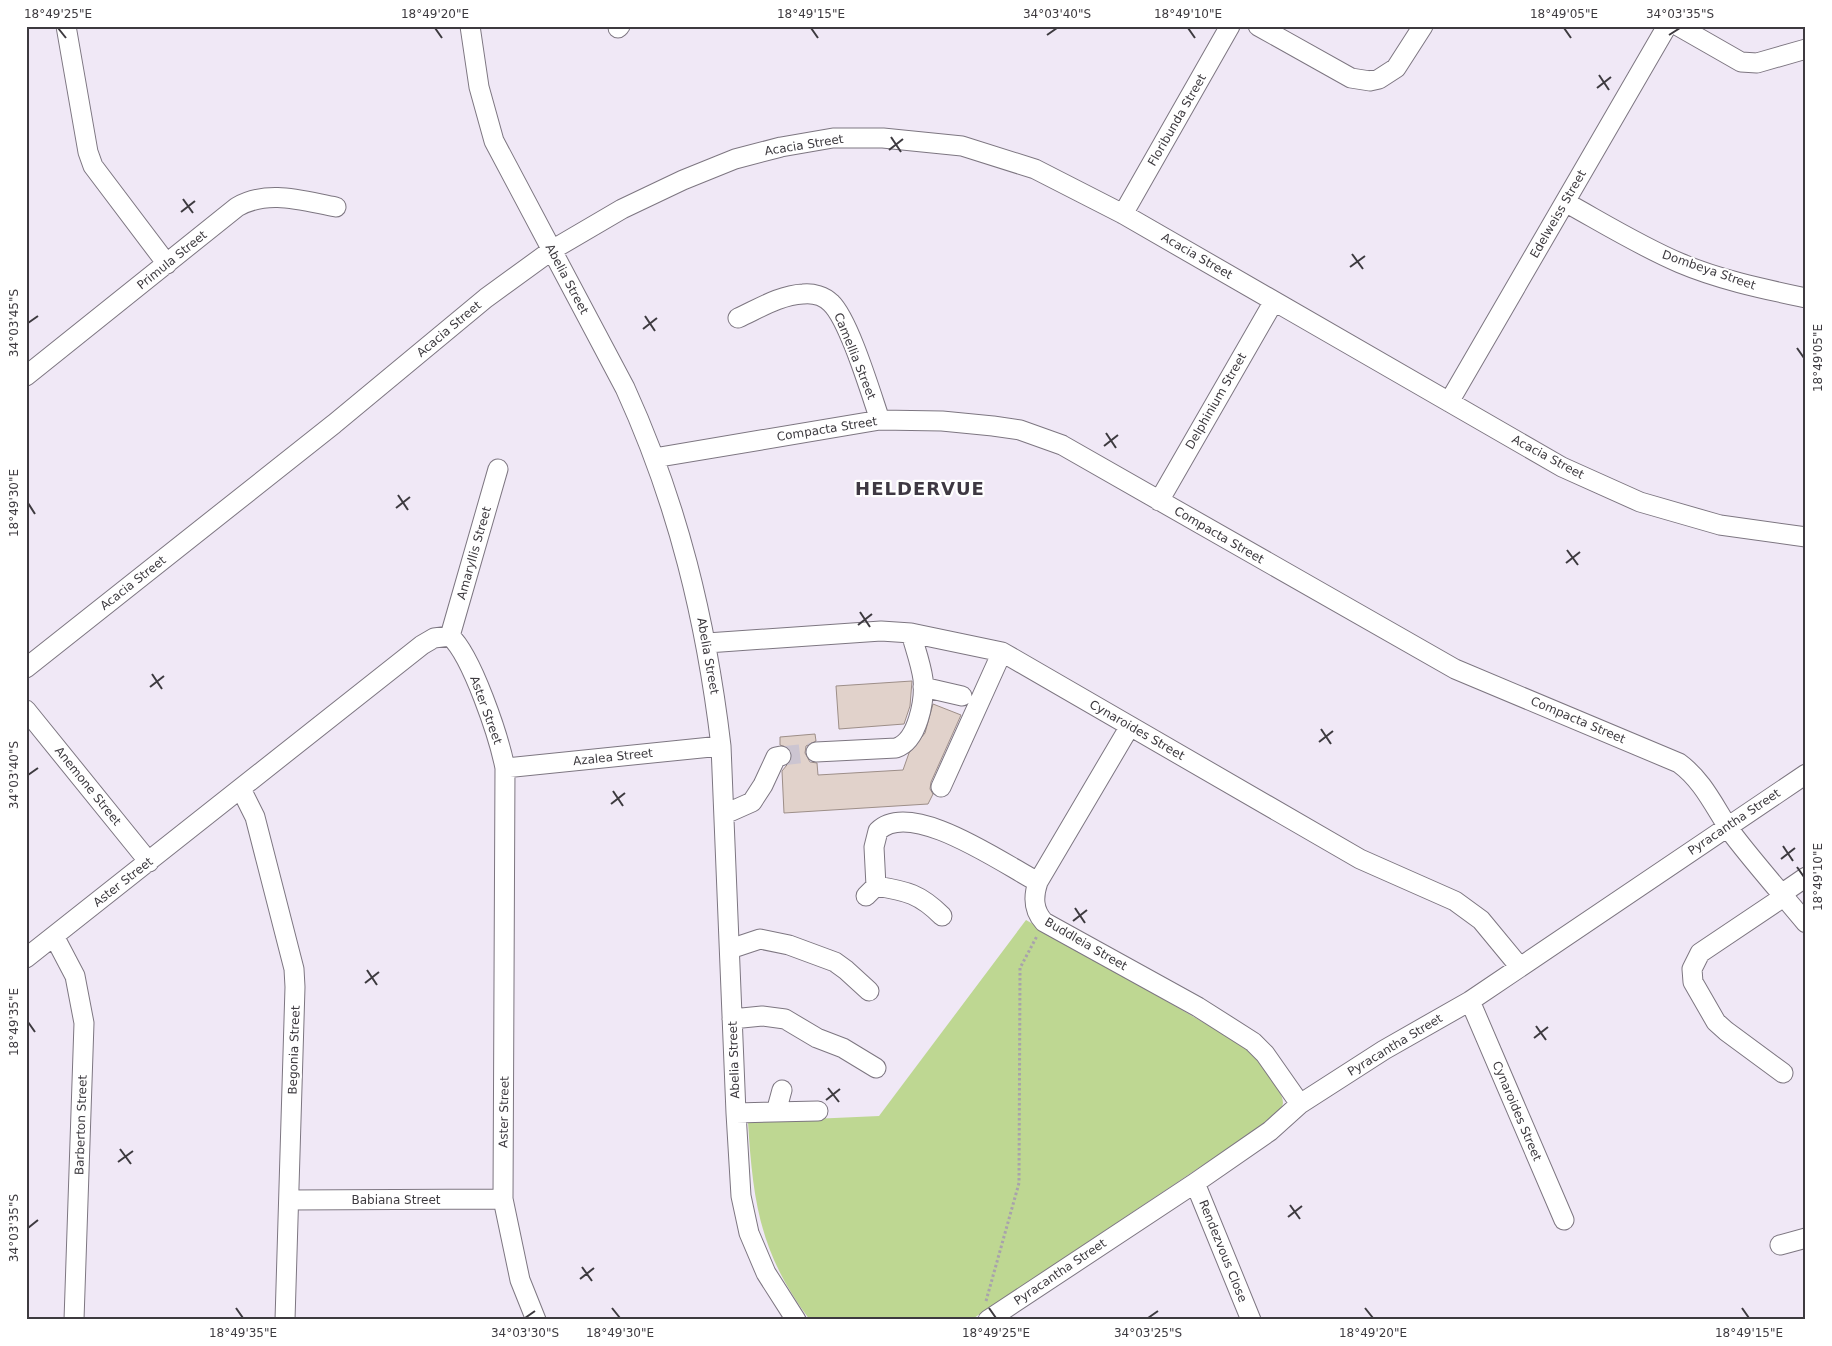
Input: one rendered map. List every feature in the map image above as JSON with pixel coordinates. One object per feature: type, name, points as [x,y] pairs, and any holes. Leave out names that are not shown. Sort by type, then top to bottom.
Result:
[{"type":"street","points":[[66,26],[88,152],[93,166],[167,264]]},
{"type":"street","name":"Abelia Street","points":[[470,26],[479,87],[494,141],[625,388],[654,458],[675,516],[707,642],[721,746],[741,1196],[749,1233],[766,1273],[796,1320]]},
{"type":"street","name":"Floribunda Street","points":[[1123,214],[1230,26]]},
{"type":"street","points":[[1258,26],[1351,78],[1370,81],[1379,79],[1396,68],[1423,26]]},
{"type":"street","name":"Edelweiss Street","points":[[1449,402],[1666,26]]},
{"type":"street","points":[[1678,26],[1741,62],[1757,63],[1806,49]]},
{"type":"street","name":"Acacia Street","points":[[26,668],[334,424],[486,298],[552,250],[622,209],[734,158],[832,138],[900,139],[962,146],[1035,169],[1123,214],[1562,467],[1640,502],[1720,525],[1806,537]]},
{"type":"street","name":"Primula Street","points":[[26,376],[249,200],[278,197],[336,207]]},
{"type":"street","name":"Dombeya Street","points":[[1565,202],[1648,248],[1683,264],[1755,287],[1806,298]]},
{"type":"street","name":"Camellia Street","points":[[738,318],[789,296],[815,294],[825,298],[832,304],[845,326],[880,420]]},
{"type":"street","name":"Delphinium Street","points":[[1159,501],[1274,301]]},
{"type":"street","name":"Compacta Street","points":[[654,458],[880,420],[942,421],[1020,430],[1062,446],[1455,669],[1679,763],[1692,772],[1704,787],[1728,826],[1806,922]]},
{"type":"street","name":"Amaryllis Street","points":[[450,636],[498,469]]},
{"type":"street","name":"Cynaroides Street","points":[[707,642],[858,631],[911,633],[1002,652],[1360,859],[1455,901],[1482,920],[1519,966]]},
{"type":"street","points":[[816,752],[902,746],[914,733],[923,687],[911,633]]},
{"type":"street","name":"Aster Street","points":[[26,958],[241,790],[422,645],[434,638],[450,636],[468,660],[502,750],[505,768],[503,1199],[520,1280],[536,1320]]},
{"type":"street","points":[[941,787],[1002,652]]},
{"type":"street","points":[[923,687],[962,696]]},
{"type":"street","name":"Anemone Street","points":[[26,710],[149,862]]},
{"type":"street","name":"Buddleia Street","points":[[1130,726],[1038,882],[1035,892],[1035,906],[1044,922],[1198,1007],[1253,1042],[1265,1054],[1300,1104]]},
{"type":"street","name":"Azalea Street","points":[[505,768],[721,746]]},
{"type":"street","points":[[725,814],[752,802],[763,785],[776,757],[781,756]]},
{"type":"street","name":"Pyracantha Street","points":[[987,1312],[1195,1183],[1270,1130],[1300,1104],[1384,1050],[1470,1001],[1519,966],[1806,774]]},
{"type":"street","name":"Begonia Street","points":[[241,790],[255,817],[294,969],[295,1001],[285,1320]]},
{"type":"street","points":[[942,916],[921,897],[909,892],[871,891],[876,837],[882,827],[902,821],[931,825],[1038,882]]},
{"type":"street","points":[[1782,1073],[1716,1022],[1696,988],[1692,976],[1694,963],[1700,954],[1806,877]]},
{"type":"street","name":"Barberton Street","points":[[54,936],[75,976],[84,1023],[74,1320]]},
{"type":"street","points":[[730,948],[760,939],[789,945],[835,962],[869,991]]},
{"type":"street","name":"Cynaroides Street","points":[[1470,1001],[1564,1220]]},
{"type":"street","points":[[732,1019],[762,1016],[785,1019],[817,1038],[843,1048],[876,1068]]},
{"type":"street","points":[[776,1112],[782,1090]]},
{"type":"street","points":[[736,1113],[818,1111]]},
{"type":"street","name":"Rendezvous Close","points":[[1195,1183],[1251,1320]]},
{"type":"street","name":"Babiana Street","points":[[289,1200],[503,1199]]},
{"type":"street","points":[[1780,1245],[1806,1238]]},
{"type":"path","points":[[987,1312],[1019,1184],[1020,968],[1044,922]]},
{"type":"green space","points":[[1026,920],[1246,1047],[1263,1066],[1279,1090],[1283,1103],[1281,1109],[1275,1117],[971,1320],[810,1320],[793,1296],[780,1272],[762,1226],[753,1177],[748,1122],[879,1116]]},
{"type":"building","points":[[912,681],[910,706],[904,724],[839,729],[836,686]]},
{"type":"building","points":[[933,704],[961,715],[931,782],[930,789],[933,794],[928,804],[784,813],[782,771],[791,760],[792,754],[789,748],[780,745],[780,737],[815,734],[816,741],[806,746],[805,753],[810,762],[817,763],[818,775],[903,770],[909,753],[925,733]]},
{"type":"tunnel","points":[[781,756],[816,752]]},
{"type":"district","name":"HELDERVUE","points":[[920,489]]}]
